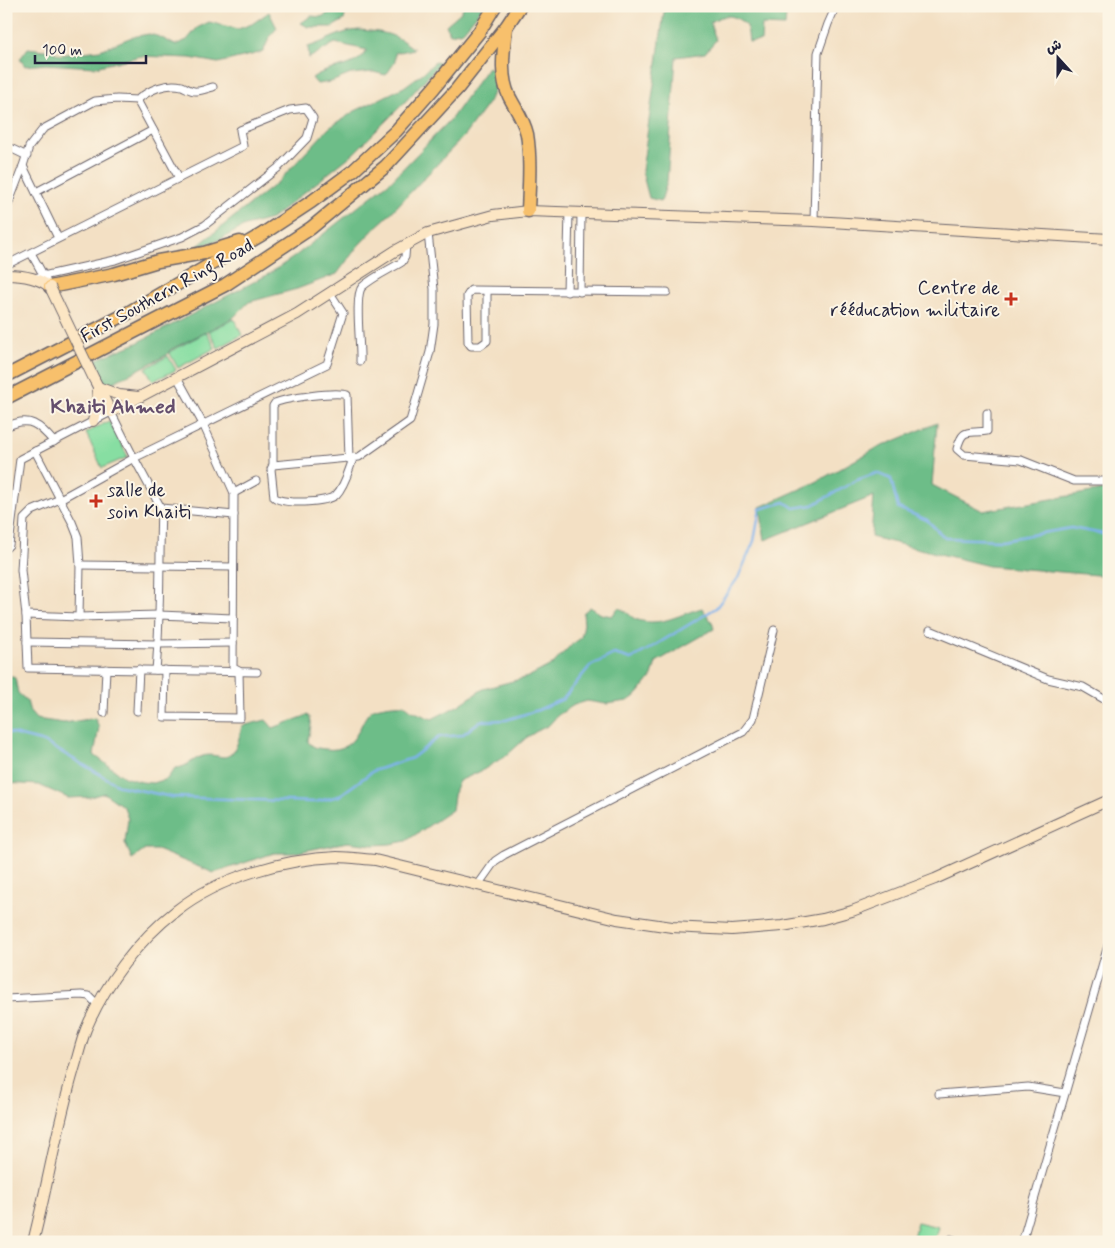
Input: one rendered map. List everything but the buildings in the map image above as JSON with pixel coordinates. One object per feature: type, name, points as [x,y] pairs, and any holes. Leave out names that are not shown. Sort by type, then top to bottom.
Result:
[{"type":"highway","name":"First Southern Ring Road","points":[[6,376],[126,314],[261,235],[312,202],[353,171],[396,131],[479,32],[495,6]]},
{"type":"highway","name":"First Southern Ring Road","points":[[6,398],[225,285],[312,228],[386,166],[457,89],[506,27],[520,6]]},
{"type":"highway","points":[[506,27],[503,80],[526,132],[529,155],[528,211]]},
{"type":"highway","points":[[477,64],[486,59],[493,60],[503,71]]},
{"type":"highway","points":[[47,282],[114,274],[158,261],[204,253],[261,235]]},
{"type":"main road","points":[[6,275],[33,278],[47,282],[112,412],[297,314],[406,244],[428,232],[494,215],[528,211],[814,221],[1109,240]]},
{"type":"main road","points":[[96,383],[119,395],[140,397]]},
{"type":"main road","points":[[93,421],[97,404],[96,383]]},
{"type":"main road","points":[[33,1242],[64,1102],[85,1031],[97,1004],[122,967],[144,940],[178,909],[216,887],[260,869],[337,857],[356,858],[374,860],[618,919],[672,927],[732,930],[782,926],[823,919],[852,911],[935,879],[1109,800]]},
{"type":"street","points":[[814,221],[818,53],[836,6]]},
{"type":"street","points":[[6,210],[30,147],[43,128],[95,101],[137,100],[144,94],[157,88],[170,85],[182,86],[196,92],[213,87]]},
{"type":"street","points":[[137,100],[179,178]]},
{"type":"street","points":[[6,265],[243,146],[240,130],[290,110],[306,108],[313,118],[307,138],[278,168],[205,225],[182,237],[47,282],[31,253]]},
{"type":"street","points":[[36,192],[153,130]]},
{"type":"street","points":[[6,146],[27,156]]},
{"type":"street","points":[[24,166],[58,238]]},
{"type":"street","points":[[567,292],[569,212]]},
{"type":"street","points":[[580,292],[581,213]]},
{"type":"street","points":[[273,464],[351,459],[366,453],[410,421],[430,352],[434,324],[434,289],[428,232]]},
{"type":"street","points":[[360,361],[358,294],[363,287],[402,262],[405,257],[406,244]]},
{"type":"street","points":[[487,291],[487,341],[480,346],[472,346],[468,342],[468,293],[471,290],[667,292]]},
{"type":"street","points":[[257,672],[28,668],[26,616],[21,570],[24,519],[32,510],[60,499],[134,458],[327,364],[343,313],[330,293]]},
{"type":"street","points":[[177,377],[203,424],[234,493],[233,643],[234,668],[239,671]]},
{"type":"street","points":[[329,394],[347,395],[351,459],[336,494],[330,498],[286,502],[277,499],[274,496],[271,468],[273,464],[275,403],[329,394]]},
{"type":"street","points":[[6,548],[9,545],[20,459],[112,412],[161,508],[156,670]]},
{"type":"street","points":[[986,413],[987,431],[965,433],[961,436],[957,449],[964,455],[1021,460],[1074,481],[1109,481]]},
{"type":"street","points":[[6,427],[28,421],[40,425],[54,442]]},
{"type":"street","points":[[35,451],[78,537],[80,565],[79,617]]},
{"type":"street","points":[[234,493],[256,481]]},
{"type":"street","points":[[161,508],[234,514]]},
{"type":"street","points":[[80,565],[233,567]]},
{"type":"street","points":[[26,616],[159,615],[233,618]]},
{"type":"street","points":[[478,885],[495,861],[743,732],[752,718],[774,630]]},
{"type":"street","points":[[930,630],[1048,679],[1083,687],[1109,702]]},
{"type":"street","points":[[27,642],[233,643]]},
{"type":"street","points":[[104,714],[106,669]]},
{"type":"street","points":[[137,711],[140,670]]},
{"type":"street","points":[[165,670],[164,716],[240,718],[239,671]]},
{"type":"street","points":[[1022,1242],[1109,942]]},
{"type":"street","points":[[6,999],[81,994],[89,996],[97,1004]]},
{"type":"street","points":[[939,1094],[1028,1087],[1065,1093]]},
{"type":"street","points":[[947,1242],[951,1238],[961,1242]]},
{"type":"street","points":[[843,1242],[866,1242]]},
{"type":"green space","points":[[334,6],[347,6],[344,20],[332,27],[308,27],[301,23],[311,16],[321,17],[333,11]]},
{"type":"green space","points":[[464,6],[484,6],[463,31],[450,34],[446,25],[460,13]]},
{"type":"green space","points":[[673,6],[758,6],[770,7],[786,15],[785,26],[762,25],[761,41],[749,42],[747,26],[733,17],[721,17],[710,22],[716,40],[705,53],[676,57],[667,182],[661,201],[649,198],[642,171],[664,12]]},
{"type":"green space","points":[[269,12],[277,28],[270,36],[263,52],[218,63],[190,58],[141,56],[95,67],[46,64],[25,66],[20,59],[28,48],[52,51],[60,55],[100,50],[132,37],[149,34],[160,37],[175,45],[187,40],[197,28],[209,22],[238,29],[252,24]]},
{"type":"green space","points":[[359,30],[388,34],[414,49],[395,53],[395,62],[386,75],[373,72],[351,74],[331,82],[317,84],[312,78],[356,61],[367,50],[335,43],[309,58],[308,47],[339,34]]},
{"type":"green space","points":[[435,62],[440,63],[404,103],[354,153],[271,219],[245,226],[219,240],[195,248],[278,182],[329,128],[355,111],[404,87]]},
{"type":"green space","points":[[488,67],[495,72],[494,90],[489,102],[464,136],[358,246],[337,274],[297,289],[249,302],[233,318],[104,387],[92,361],[137,343],[267,275],[294,257],[391,181],[451,119]]},
{"type":"green space","points":[[234,319],[242,335],[218,348],[209,331]]},
{"type":"green space","points":[[207,332],[215,348],[178,368],[169,352]]},
{"type":"green space","points":[[168,356],[176,370],[153,381],[146,368]]},
{"type":"green space","points":[[109,421],[128,457],[102,468],[86,433]]},
{"type":"green space","points":[[937,423],[932,485],[983,511],[1109,489],[1109,576],[989,566],[871,537],[874,496],[765,540],[760,507],[816,482],[875,449]]},
{"type":"green space","points":[[590,607],[601,614],[612,616],[618,608],[635,619],[646,622],[663,621],[702,608],[712,622],[714,629],[656,662],[652,676],[638,694],[628,701],[606,704],[587,701],[574,705],[558,715],[548,726],[526,738],[507,755],[483,770],[459,781],[455,789],[452,810],[406,841],[373,845],[347,842],[294,853],[274,853],[214,873],[157,850],[145,850],[132,859],[125,843],[128,819],[124,807],[104,793],[90,797],[68,798],[39,785],[6,783],[6,674],[15,678],[18,693],[27,701],[30,712],[36,719],[64,723],[95,718],[99,727],[94,755],[124,777],[153,783],[167,779],[175,768],[183,767],[199,757],[208,755],[228,756],[237,745],[242,726],[266,720],[273,728],[308,715],[311,724],[308,742],[316,747],[337,749],[346,746],[353,740],[365,718],[376,708],[404,705],[432,719],[459,705],[483,689],[528,677],[553,664],[570,646],[581,638],[584,624],[583,613]]},
{"type":"green space","points":[[917,1222],[938,1227],[934,1242],[912,1242]]},
{"type":"waterway","points":[[6,734],[9,733],[44,742],[120,786],[172,797],[315,802],[339,796],[373,771],[412,758],[439,737],[462,735],[480,721],[506,720],[538,710],[563,699],[590,666],[614,654],[631,659],[716,608],[738,578],[754,541],[760,509],[785,502],[794,508],[813,505],[857,480],[877,473],[891,479],[898,508],[927,520],[945,538],[1002,540],[1071,528],[1109,535]]},
{"type":"place","name":"Centre de rééducation militaire","points":[[1011,299]]},
{"type":"place","name":"salle de soin Khaiti","points":[[96,501]]},
{"type":"district","name":"Khaiti Ahmed","points":[[113,407]]}]
